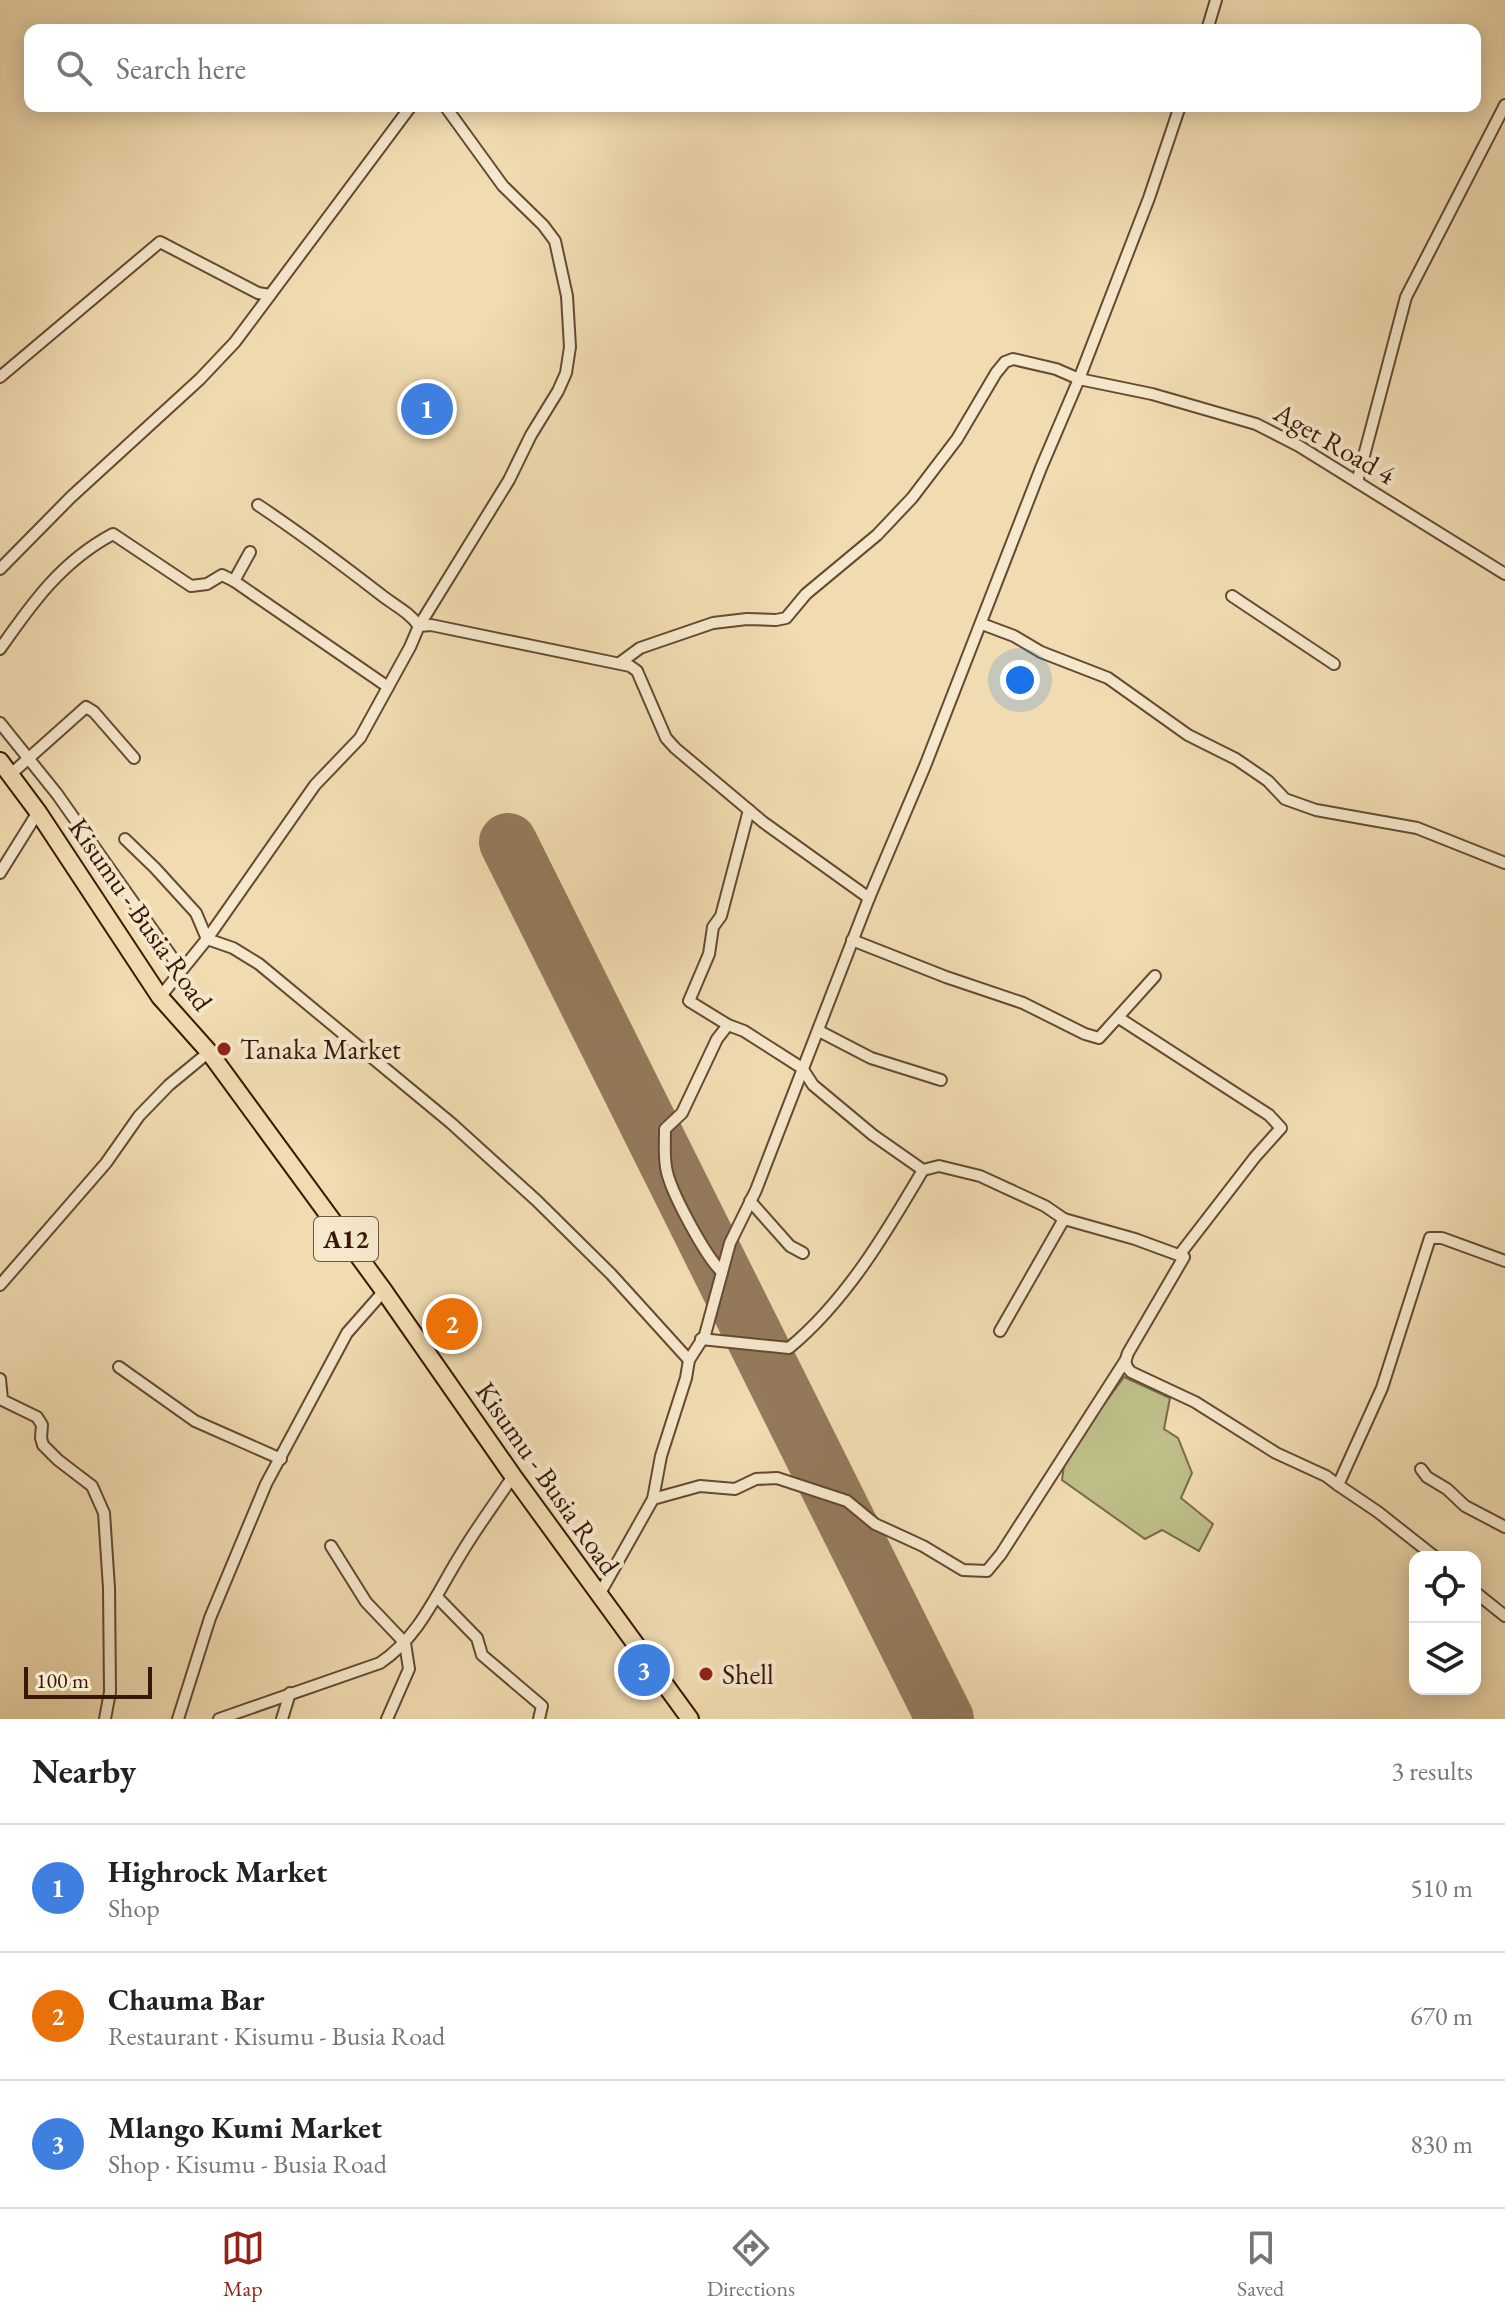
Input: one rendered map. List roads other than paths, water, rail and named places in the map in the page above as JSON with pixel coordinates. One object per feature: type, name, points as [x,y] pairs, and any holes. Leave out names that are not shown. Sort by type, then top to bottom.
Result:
[{"type":"highway","name":"Kisumu - Busia Road","points":[[5,768],[38,812],[160,997],[209,1052],[690,1719]]},
{"type":"street","points":[[1209,24],[1216,0]]},
{"type":"street","points":[[1357,482],[1406,297],[1505,105]]},
{"type":"street","points":[[0,569],[71,497],[217,362],[254,319],[407,112]]},
{"type":"street","points":[[160,997],[207,939],[315,785],[360,738],[419,626],[509,480],[566,373],[570,347],[567,296],[555,241],[503,186],[449,112]]},
{"type":"street","points":[[599,1595],[653,1499],[661,1456],[689,1360],[705,1335],[730,1243],[750,1201],[852,940],[982,624],[1149,198],[1178,112]]},
{"type":"street","points":[[0,377],[160,242],[258,293],[270,295]]},
{"type":"street","name":"Aget Road 4","points":[[621,662],[640,648],[713,623],[786,618],[806,594],[877,535],[912,498],[957,439],[1005,362],[1023,360],[1079,379],[1152,394],[1256,424],[1299,446],[1505,574]]},
{"type":"street","points":[[258,505],[409,613],[419,626]]},
{"type":"street","points":[[0,649],[54,578],[85,551],[113,534],[191,586],[207,584],[222,575],[234,581],[388,687]]},
{"type":"street","points":[[234,581],[250,552]]},
{"type":"street","points":[[1232,596],[1334,664]]},
{"type":"street","points":[[982,624],[1014,636],[1041,652],[1108,678],[1188,735],[1236,759],[1268,781],[1285,799],[1316,810],[1417,828],[1505,863]]},
{"type":"street","points":[[419,626],[431,625],[621,662],[637,671],[666,738],[749,810],[869,898]]},
{"type":"street","points":[[5,768],[30,759],[86,707],[134,758]]},
{"type":"street","points":[[0,723],[30,759],[181,970]]},
{"type":"street","points":[[749,810],[721,916],[713,927],[709,954],[689,1001],[802,1068],[813,1085],[873,1135],[923,1170]]},
{"type":"street","points":[[0,873],[38,812]]},
{"type":"street","points":[[125,839],[196,913],[207,939],[233,948],[259,964],[451,1123],[611,1274],[689,1360]]},
{"type":"street","points":[[852,940],[1023,1003],[1099,1038],[1155,976]]},
{"type":"street","points":[[1119,1018],[1269,1115],[1281,1128],[1180,1254]]},
{"type":"street","points":[[722,1272],[701,1242],[672,1186],[666,1169],[665,1129],[682,1113],[717,1039],[728,1025]]},
{"type":"street","points":[[819,1031],[871,1058],[941,1080]]},
{"type":"street","points":[[0,1285],[106,1163],[139,1116],[169,1085],[209,1052]]},
{"type":"street","points":[[653,1499],[700,1486],[735,1489],[756,1479],[777,1478],[847,1501],[875,1524],[923,1546],[963,1570],[987,1571],[1125,1361],[1184,1257],[1064,1219],[1045,1206],[980,1176],[939,1166],[923,1170],[892,1222],[843,1292],[809,1331],[789,1348],[701,1339]]},
{"type":"street","points":[[750,1201],[790,1246],[803,1253]]},
{"type":"street","points":[[1000,1331],[1064,1219]]},
{"type":"street","points":[[1338,1485],[1382,1388],[1430,1238],[1442,1238],[1505,1261]]},
{"type":"street","points":[[178,1719],[210,1618],[266,1484],[347,1333],[384,1291]]},
{"type":"street","points":[[1125,1361],[1131,1372],[1195,1402],[1276,1453],[1326,1476],[1427,1551]]},
{"type":"street","points":[[119,1367],[195,1421],[281,1459]]},
{"type":"street","points":[[0,1379],[2,1400],[37,1417],[42,1425],[43,1445],[92,1486],[104,1513],[109,1588],[110,1692],[105,1719]]},
{"type":"street","points":[[1421,1469],[1465,1506],[1505,1527]]},
{"type":"street","points":[[219,1719],[380,1663],[405,1643],[426,1618],[467,1544],[513,1476]]},
{"type":"street","points":[[331,1546],[366,1602],[405,1643],[409,1669],[387,1719]]},
{"type":"street","points":[[437,1597],[477,1638],[482,1655],[542,1706],[539,1719]]},
{"type":"street","points":[[1481,1597],[1505,1616]]},
{"type":"street","points":[[282,1719],[290,1693]]},
{"type":"place","name":"Highrock Market","points":[[427,409]]},
{"type":"place","name":"Tanaka Market","points":[[224,1049]]},
{"type":"place","name":"Chauma Bar","points":[[452,1324]]},
{"type":"place","name":"Mlango Kumi Market","points":[[644,1670]]},
{"type":"place","name":"Shell","points":[[706,1674]]}]
